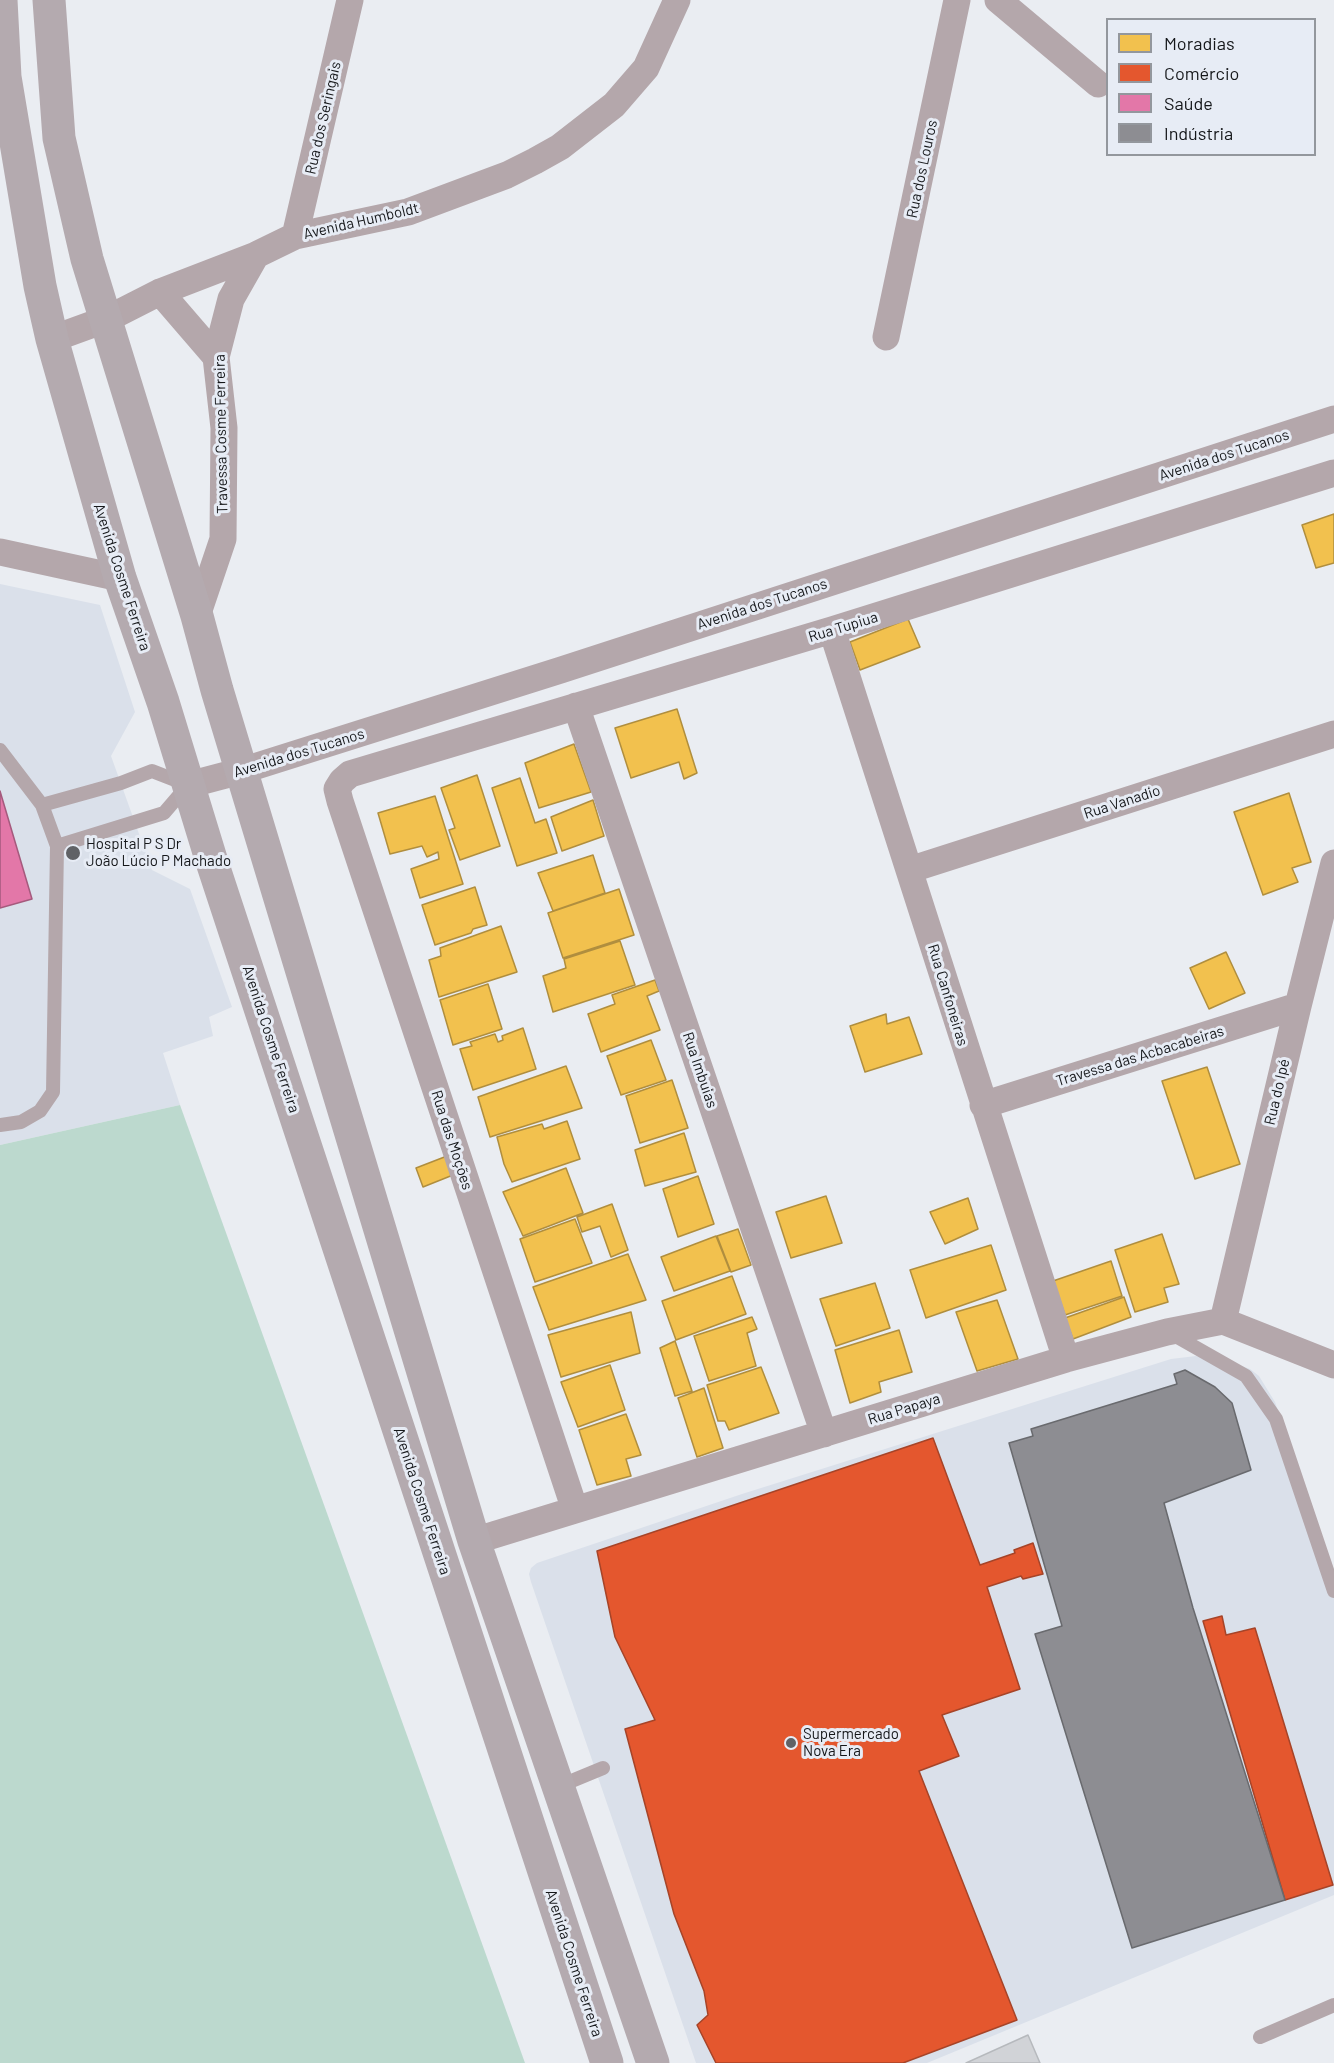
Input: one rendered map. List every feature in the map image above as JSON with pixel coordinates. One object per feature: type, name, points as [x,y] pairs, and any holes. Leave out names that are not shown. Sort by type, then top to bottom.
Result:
[{"type":"main road","name":"Avenida Cosme Ferreira","points":[[1,0],[5,77],[40,286],[52,339],[120,578],[163,702],[188,785],[607,2063]]},
{"type":"main road","points":[[49,0],[59,138],[87,259],[197,616],[241,771],[474,1541],[653,2063]]},
{"type":"street","name":"Rua dos Seringais","points":[[295,236],[350,0]]},
{"type":"street","name":"Avenida Humboldt","points":[[52,339],[106,319],[160,292],[256,255],[295,236],[408,212],[507,175],[560,147],[614,105],[646,68],[677,0]]},
{"type":"street","name":"Rua dos Louros","points":[[886,337],[957,0]]},
{"type":"street","points":[[998,0],[1098,84]]},
{"type":"street","name":"Travessa Cosme Ferreira","points":[[197,616],[223,539],[224,428],[216,357],[231,299],[256,255]]},
{"type":"street","points":[[160,292],[216,357]]},
{"type":"street","name":"Avenida dos Tucanos","points":[[188,785],[241,771],[1334,419]]},
{"type":"street","name":"Rua Tupiua","points":[[350,774],[832,630],[1334,473]]},
{"type":"street","points":[[0,552],[120,578]]},
{"type":"street","name":"Rua Canfoneiras","points":[[832,630],[1066,1359]]},
{"type":"street","name":"Rua Imbuias","points":[[576,706],[824,1434]]},
{"type":"street","name":"Rua Vanadio","points":[[909,870],[1334,734]]},
{"type":"street","name":"Rua das Moções","points":[[350,774],[342,780],[337,789],[340,801],[575,1510]]},
{"type":"street","name":"Rua do Ipé","points":[[1223,1321],[1334,863]]},
{"type":"street","name":"Travessa das Acbacabeiras","points":[[983,1105],[1298,1006]]},
{"type":"street","points":[[1223,1321],[1334,1365]]},
{"type":"street","name":"Rua Papaya","points":[[474,1541],[1066,1359],[1167,1332],[1223,1321]]},
{"type":"lane","points":[[0,750],[42,805],[57,846],[53,1092],[40,1111],[21,1122],[0,1125]]},
{"type":"lane","points":[[42,805],[121,783],[152,771],[188,785],[164,813],[57,846]]},
{"type":"lane","points":[[1167,1332],[1246,1377],[1276,1419],[1334,1591]]},
{"type":"lane","points":[[557,1787],[603,1768]]},
{"type":"lane","points":[[1260,2037],[1334,2005]]},
{"type":"shaded area","name":"Hospital P S Dr João Lúcio P Machado","points":[[0,584],[100,605],[135,712],[111,756],[152,870],[190,889],[232,1007],[209,1017],[213,1036],[163,1053],[180,1105],[0,1145]]},
{"type":"shaded area","points":[[1196,1356],[1239,1365],[1259,1376],[1275,1402],[1334,1571],[1334,1895],[927,2063],[696,2063],[531,1582],[529,1574],[531,1568],[537,1563],[742,1494],[1171,1359]]},
{"type":"green space","points":[[180,1105],[525,2063],[0,2063],[0,1145]]},
{"type":"building: Moradias","points":[[1334,514],[1334,563],[1316,568],[1302,525]]},
{"type":"building: Moradias","points":[[908,619],[920,647],[860,670],[850,642]]},
{"type":"building: Moradias","points":[[677,709],[697,773],[684,779],[679,762],[631,778],[615,728]]},
{"type":"building: Moradias","points":[[574,744],[591,792],[539,808],[525,763]]},
{"type":"building: Moradias","points":[[477,775],[500,846],[460,860],[449,830],[455,828],[441,788]]},
{"type":"building: Moradias","points":[[520,778],[535,823],[546,819],[557,853],[517,866],[492,788]]},
{"type":"building: Moradias","points":[[1289,793],[1311,862],[1292,868],[1298,882],[1263,895],[1234,812]]},
{"type":"building: Moradias","points":[[435,796],[463,884],[420,898],[411,869],[439,859],[438,852],[427,857],[422,846],[390,854],[378,813]]},
{"type":"building: Moradias","points":[[593,800],[604,836],[562,851],[551,817]]},
{"type":"building: Moradias","points":[[593,855],[605,893],[553,911],[538,873]]},
{"type":"building: Moradias","points":[[475,887],[487,925],[435,945],[422,905]]},
{"type":"building: Moradias","points":[[619,889],[634,935],[563,958],[548,913]]},
{"type":"building: Moradias","points":[[501,926],[517,972],[439,997],[429,960],[441,956],[440,948]]},
{"type":"building: Moradias","points":[[620,941],[635,985],[553,1012],[543,976],[566,968],[564,959]]},
{"type":"building: Moradias","points":[[1226,952],[1245,993],[1209,1009],[1190,968]]},
{"type":"building: Moradias","points":[[655,980],[659,991],[647,996],[660,1030],[601,1052],[588,1014],[615,1004],[612,995]]},
{"type":"building: Moradias","points":[[488,984],[502,1029],[453,1045],[440,1000]]},
{"type":"building: Moradias","points":[[886,1014],[887,1024],[909,1017],[922,1054],[865,1072],[850,1026]]},
{"type":"building: Moradias","points":[[523,1028],[536,1069],[473,1090],[460,1049],[472,1046],[470,1042],[495,1034],[498,1042],[503,1040],[502,1036]]},
{"type":"building: Moradias","points":[[651,1040],[666,1080],[621,1095],[607,1056]]},
{"type":"building: Moradias","points":[[566,1066],[582,1108],[490,1137],[478,1097]]},
{"type":"building: Moradias","points":[[1207,1067],[1240,1164],[1195,1179],[1162,1081]]},
{"type":"building: Moradias","points":[[672,1080],[688,1128],[640,1143],[626,1096]]},
{"type":"building: Moradias","points":[[567,1121],[580,1159],[512,1182],[504,1164],[497,1137],[542,1124],[544,1129]]},
{"type":"building: Moradias","points":[[684,1133],[696,1172],[645,1186],[635,1150]]},
{"type":"building: Moradias","points":[[447,1156],[453,1175],[423,1187],[416,1168]]},
{"type":"building: Moradias","points":[[566,1168],[583,1213],[523,1236],[503,1192]]},
{"type":"building: Moradias","points":[[698,1176],[714,1224],[678,1237],[663,1189]]},
{"type":"building: Moradias","points":[[826,1196],[842,1243],[791,1258],[776,1212]]},
{"type":"building: Moradias","points":[[968,1198],[978,1229],[945,1244],[930,1212]]},
{"type":"building: Moradias","points":[[612,1204],[628,1250],[611,1257],[600,1226],[582,1232],[577,1217]]},
{"type":"building: Moradias","points":[[575,1219],[592,1263],[535,1282],[520,1239]]},
{"type":"building: Moradias","points":[[738,1229],[751,1265],[731,1272],[717,1236]]},
{"type":"building: Moradias","points":[[1162,1234],[1179,1284],[1164,1288],[1168,1302],[1135,1312],[1115,1250]]},
{"type":"building: Moradias","points":[[716,1236],[730,1271],[674,1291],[661,1257]]},
{"type":"building: Moradias","points":[[991,1245],[1006,1290],[926,1318],[910,1270]]},
{"type":"building: Moradias","points":[[628,1254],[646,1300],[549,1330],[533,1287]]},
{"type":"building: Moradias","points":[[1111,1261],[1122,1296],[1065,1315],[1053,1281]]},
{"type":"building: Moradias","points":[[732,1276],[746,1314],[676,1340],[662,1301]]},
{"type":"building: Moradias","points":[[875,1283],[890,1328],[836,1346],[820,1299]]},
{"type":"building: Moradias","points":[[1124,1297],[1131,1317],[1073,1339],[1065,1318]]},
{"type":"building: Moradias","points":[[997,1300],[1018,1359],[977,1371],[956,1312]]},
{"type":"building: Moradias","points":[[631,1312],[640,1353],[561,1377],[548,1335]]},
{"type":"building: Moradias","points":[[752,1317],[757,1329],[747,1333],[756,1366],[709,1381],[694,1336]]},
{"type":"building: Moradias","points":[[899,1330],[912,1372],[879,1382],[881,1392],[850,1403],[835,1350]]},
{"type":"building: Moradias","points":[[675,1341],[692,1391],[675,1396],[660,1348]]},
{"type":"building: Moradias","points":[[610,1365],[625,1410],[578,1427],[561,1382]]},
{"type":"building: Moradias","points":[[761,1367],[779,1413],[729,1430],[725,1421],[718,1421],[707,1385]]},
{"type":"building: Moradias","points":[[704,1388],[723,1448],[697,1457],[678,1398]]},
{"type":"building: Moradias","points":[[626,1414],[641,1455],[626,1459],[631,1476],[597,1485],[579,1430]]},
{"type":"building: Comércio","name":"Supermercado Nova Era","points":[[933,1438],[980,1565],[1015,1553],[1014,1550],[1033,1543],[1043,1574],[1023,1579],[1021,1576],[987,1587],[1020,1689],[942,1715],[959,1756],[919,1771],[1017,2020],[903,2063],[716,2063],[697,2025],[708,2015],[704,1991],[674,1914],[625,1729],[655,1720],[615,1637],[597,1551]]},
{"type":"building: Comércio","points":[[1222,1616],[1226,1635],[1255,1628],[1333,1885],[1285,1900],[1203,1621]]},
{"type":"building: Saúde","points":[[0,791],[32,899],[0,908]]},
{"type":"building: Indústria","points":[[1185,1370],[1215,1387],[1232,1403],[1251,1470],[1164,1503],[1193,1608],[1285,1900],[1132,1948],[1035,1634],[1062,1626],[1009,1443],[1033,1436],[1031,1429],[1177,1384],[1174,1374]]},
{"type":"building: Outros","points":[[1028,2035],[1040,2063],[966,2063]]},
{"type":"place","name":"Hospital P S Dr João Lúcio P Machado","points":[[73,853]]},
{"type":"place","name":"Supermercado Nova Era","points":[[791,1743]]}]
